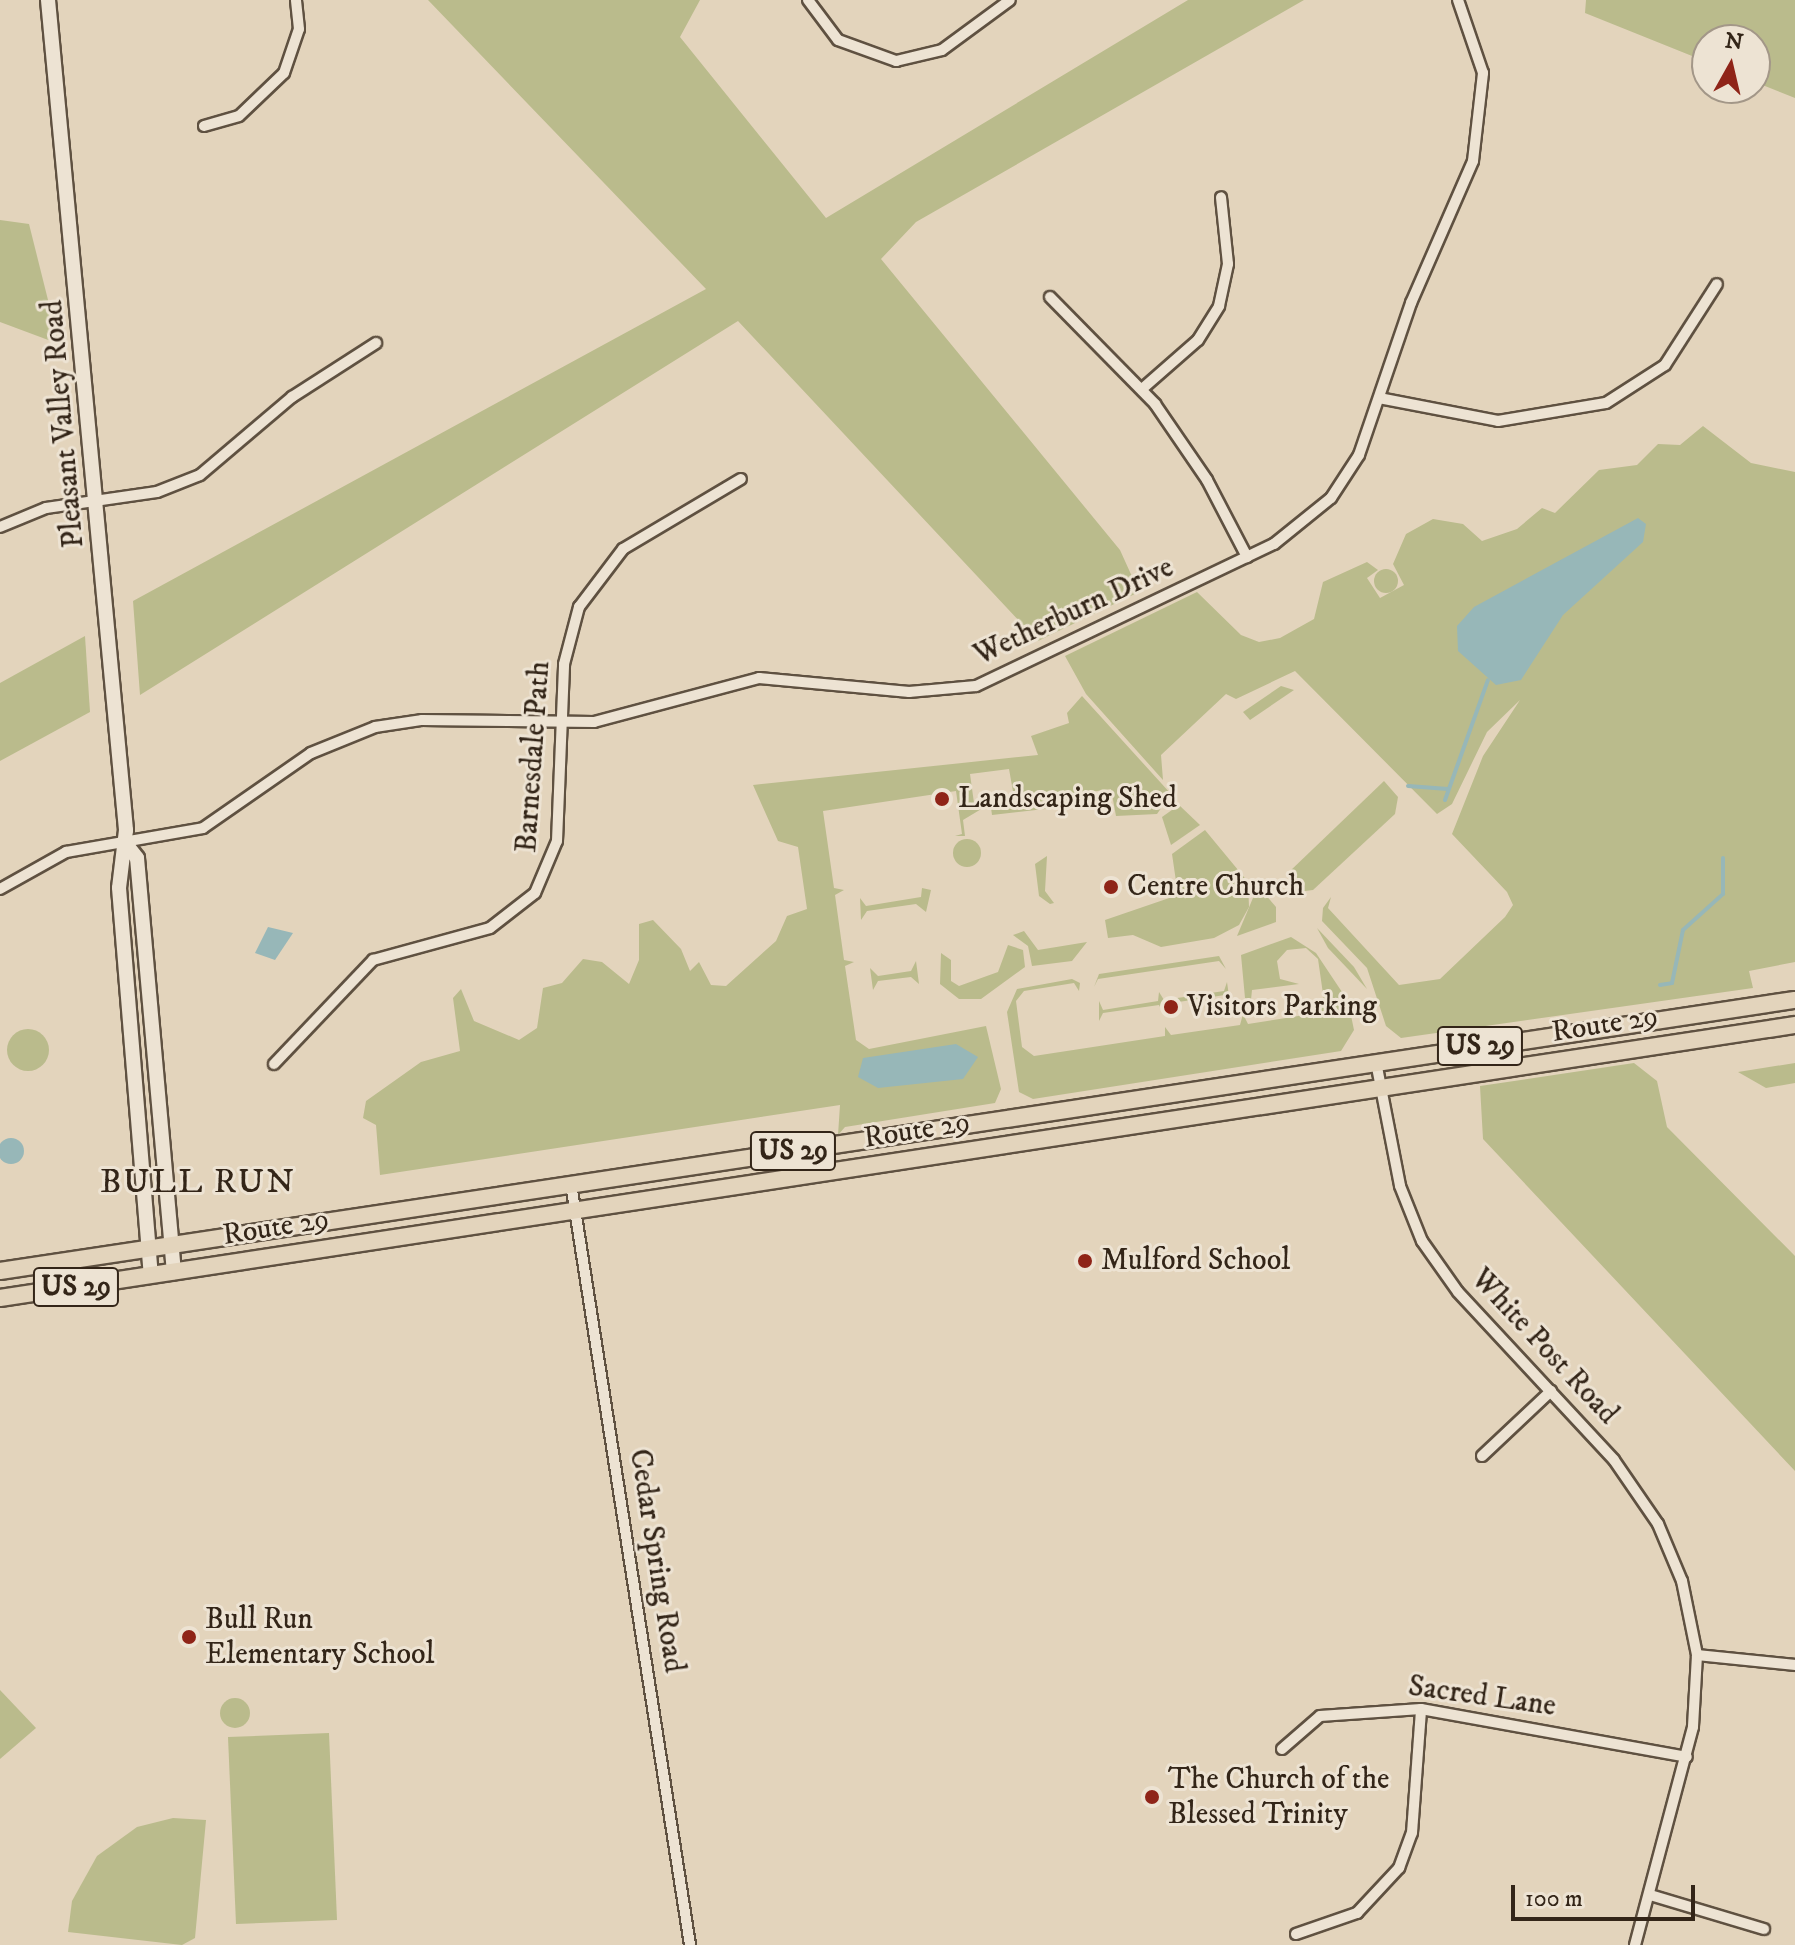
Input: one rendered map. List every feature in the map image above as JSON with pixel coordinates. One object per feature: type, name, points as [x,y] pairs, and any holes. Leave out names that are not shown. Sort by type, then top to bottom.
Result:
[{"type":"main road","name":"Pleasant Valley Road","points":[[48,0],[97,500],[126,844],[118,859],[119,888],[151,1275]]},
{"type":"main road","name":"Pleasant Valley Road","points":[[126,844],[137,858],[174,1245],[174,1272]]},
{"type":"main road","name":"Route 29","points":[[0,1271],[1795,1000]]},
{"type":"main road","name":"Route 29","points":[[0,1298],[1795,1025]]},
{"type":"street","points":[[204,126],[239,116],[284,73],[297,38],[296,0]]},
{"type":"street","points":[[808,0],[838,40],[896,61],[942,50],[1010,0]]},
{"type":"street","name":"Wetherburn Drive","points":[[0,889],[66,852],[126,844],[203,828],[311,753],[375,727],[422,720],[562,722],[623,718],[759,678],[909,692],[976,686],[1293,532],[1331,498],[1359,455],[1480,140],[1483,73],[1458,0]]},
{"type":"street","points":[[1142,389],[1198,340],[1219,306],[1228,264],[1221,197]]},
{"type":"street","points":[[1379,398],[1498,421],[1606,403],[1665,365],[1717,284]]},
{"type":"street","points":[[1050,297],[1142,389],[1207,480],[1247,557]]},
{"type":"street","points":[[0,527],[46,508],[157,492],[200,475],[292,397],[376,343]]},
{"type":"street","name":"Barnesdale Path","points":[[274,1064],[373,960],[490,928],[535,893],[557,841],[567,640],[597,578],[635,540],[741,479]]},
{"type":"street","name":"White Post Road","points":[[1376,1062],[1400,1186],[1422,1241],[1458,1292],[1614,1460],[1658,1524],[1682,1581],[1697,1655],[1687,1757],[1635,1945]]},
{"type":"street","name":"Cedar Spring Road","points":[[571,1184],[690,1945]]},
{"type":"street","points":[[1482,1456],[1551,1391]]},
{"type":"street","points":[[1697,1655],[1795,1665]]},
{"type":"street","points":[[1296,1934],[1357,1913],[1399,1868],[1412,1833],[1421,1709]]},
{"type":"street","name":"Sacred Lane","points":[[1282,1749],[1320,1716],[1421,1709],[1687,1757]]},
{"type":"street","points":[[1650,1895],[1764,1929]]},
{"type":"green space","points":[[428,0],[700,0],[680,37],[826,218],[1188,0],[1304,0],[916,222],[881,259],[1120,550],[1139,592],[1038,641],[738,321],[140,695],[133,601],[706,289]]},
{"type":"green space","points":[[1586,0],[1795,0],[1795,98],[1771,88],[1771,24],[1691,24],[1691,56],[1585,13]]},
{"type":"green space","points":[[0,220],[29,224],[59,344],[0,322]]},
{"type":"green space","points":[[1703,426],[1751,463],[1795,472],[1795,962],[1749,971],[1753,988],[1401,1038],[1386,1026],[1367,968],[1322,921],[1323,908],[1331,897],[1328,908],[1399,985],[1440,979],[1505,917],[1513,905],[1507,892],[1452,834],[1483,756],[1520,700],[1487,732],[1452,804],[1437,814],[1295,671],[1236,699],[1226,694],[1161,755],[1163,780],[1086,694],[1065,656],[1197,592],[1241,635],[1259,642],[1280,638],[1314,619],[1323,582],[1367,562],[1378,570],[1367,578],[1380,598],[1404,585],[1393,564],[1406,534],[1433,519],[1463,524],[1482,541],[1517,529],[1542,508],[1555,513],[1599,470],[1637,465],[1658,444],[1680,445]]},
{"type":"green space","points":[[1386,569],[1397,576],[1398,581],[1391,592],[1386,593],[1375,586],[1374,581],[1381,570]]},
{"type":"green space","points":[[85,636],[90,712],[0,761],[0,683]]},
{"type":"green space","points":[[1281,686],[1294,690],[1250,720],[1243,712]]},
{"type":"green space","points":[[1082,696],[1171,794],[1157,814],[1116,816],[1111,789],[1070,795],[1071,806],[992,815],[990,801],[1014,797],[1009,769],[970,774],[974,803],[988,805],[963,820],[965,836],[955,836],[962,834],[956,791],[823,811],[834,888],[844,890],[835,895],[844,960],[854,962],[845,966],[856,1040],[869,1049],[986,1026],[1001,1089],[995,1103],[845,1127],[838,1135],[840,1105],[380,1175],[376,1125],[363,1118],[366,1101],[421,1062],[460,1051],[453,998],[461,989],[474,1021],[519,1040],[537,1028],[543,988],[562,983],[583,959],[602,962],[629,984],[639,960],[639,924],[653,920],[681,949],[690,971],[699,962],[711,985],[726,986],[776,941],[787,916],[807,909],[798,847],[778,841],[753,785],[1038,755],[1031,736],[1069,723],[1067,713]]},
{"type":"green space","points":[[1384,781],[1398,797],[1395,814],[1313,890],[1297,892],[1289,872]]},
{"type":"green space","points":[[1179,805],[1200,825],[1171,845],[1162,817]]},
{"type":"green space","points":[[1205,830],[1248,882],[1249,907],[1239,925],[1214,938],[1161,947],[1133,935],[1108,938],[1105,920],[1178,895],[1172,854]]},
{"type":"green space","points":[[967,839],[977,843],[981,853],[977,863],[967,867],[957,863],[953,853],[957,843]]},
{"type":"green space","points":[[1047,856],[1045,891],[1054,903],[1050,904],[1039,896],[1035,864]]},
{"type":"green space","points":[[1258,886],[1276,907],[1276,922],[1237,936]]},
{"type":"green space","points":[[922,888],[931,890],[926,912],[916,904],[867,911],[861,920],[860,898],[866,906],[921,897]]},
{"type":"green space","points":[[1317,928],[1354,967],[1367,989],[1328,948]]},
{"type":"green space","points":[[1024,931],[1038,950],[1087,942],[1072,961],[1032,966],[1028,946],[1013,935]]},
{"type":"green space","points":[[1291,937],[1316,953],[1348,1001],[1354,1030],[1341,1051],[1033,1099],[1019,1092],[1007,1012],[1017,989],[1072,979],[1080,983],[1079,991],[1074,983],[1024,991],[1016,1001],[1022,1047],[1034,1056],[1165,1036],[1165,1027],[1171,1035],[1240,1025],[1243,1014],[1248,1024],[1317,1013],[1316,1003],[1324,1001],[1318,959],[1306,948],[1287,950],[1277,961],[1280,979],[1299,984],[1252,990],[1251,1000],[1245,998],[1241,955]]},
{"type":"green space","points":[[1008,945],[1023,950],[1025,967],[981,999],[959,999],[940,984],[941,953],[951,960],[951,981],[959,986],[998,972]]},
{"type":"green space","points":[[1219,956],[1226,969],[1219,961],[1098,979],[1094,987],[1099,974]]},
{"type":"green space","points":[[916,961],[919,984],[911,977],[878,981],[873,990],[870,968],[878,976],[911,971]]},
{"type":"green space","points":[[1227,982],[1230,1003],[1225,995],[1165,1004],[1163,1013],[1159,1005],[1103,1013],[1099,1021],[1099,1001],[1103,1010],[1158,1001],[1159,992],[1164,1000],[1224,991]]},
{"type":"green space","points":[[28,1029],[43,1035],[49,1050],[43,1065],[28,1071],[13,1065],[7,1050],[13,1035]]},
{"type":"green space","points":[[1634,1063],[1657,1081],[1667,1127],[1795,1256],[1795,1471],[1483,1139],[1480,1086]]},
{"type":"green space","points":[[1795,1063],[1795,1083],[1766,1088],[1738,1072]]},
{"type":"green space","points":[[0,1690],[36,1728],[0,1759]]},
{"type":"green space","points":[[235,1698],[245,1703],[250,1713],[245,1723],[235,1728],[225,1723],[220,1713],[225,1703]]},
{"type":"green space","points":[[329,1733],[337,1920],[236,1924],[228,1737]]},
{"type":"green space","points":[[173,1818],[206,1820],[195,1938],[182,1945],[68,1932],[72,1901],[97,1856],[137,1827]]},
{"type":"water","points":[[1638,518],[1646,524],[1643,542],[1563,615],[1521,680],[1496,685],[1458,651],[1457,626],[1474,607]]},
{"type":"water","points":[[268,927],[293,933],[275,960],[255,953]]},
{"type":"water","points":[[956,1044],[978,1057],[963,1079],[878,1088],[858,1077],[863,1058]]},
{"type":"water","points":[[11,1138],[20,1142],[24,1151],[20,1160],[11,1164],[2,1160],[-2,1151],[2,1142]]},
{"type":"waterway","points":[[1445,800],[1488,680]]},
{"type":"waterway","points":[[1408,786],[1448,789]]},
{"type":"waterway","points":[[1660,985],[1672,983],[1683,930],[1723,894],[1723,858]]},
{"type":"place","name":"Landscaping Shed","points":[[942,799]]},
{"type":"place","name":"Centre Church","points":[[1111,887]]},
{"type":"place","name":"Visitors Parking","points":[[1171,1007]]},
{"type":"place","name":"Mulford School","points":[[1085,1261]]},
{"type":"place","name":"Bull Run Elementary School","points":[[189,1637]]},
{"type":"place","name":"The Church of the Blessed Trinity","points":[[1152,1797]]},
{"type":"district","name":"BULL RUN","points":[[198,1183]]}]
